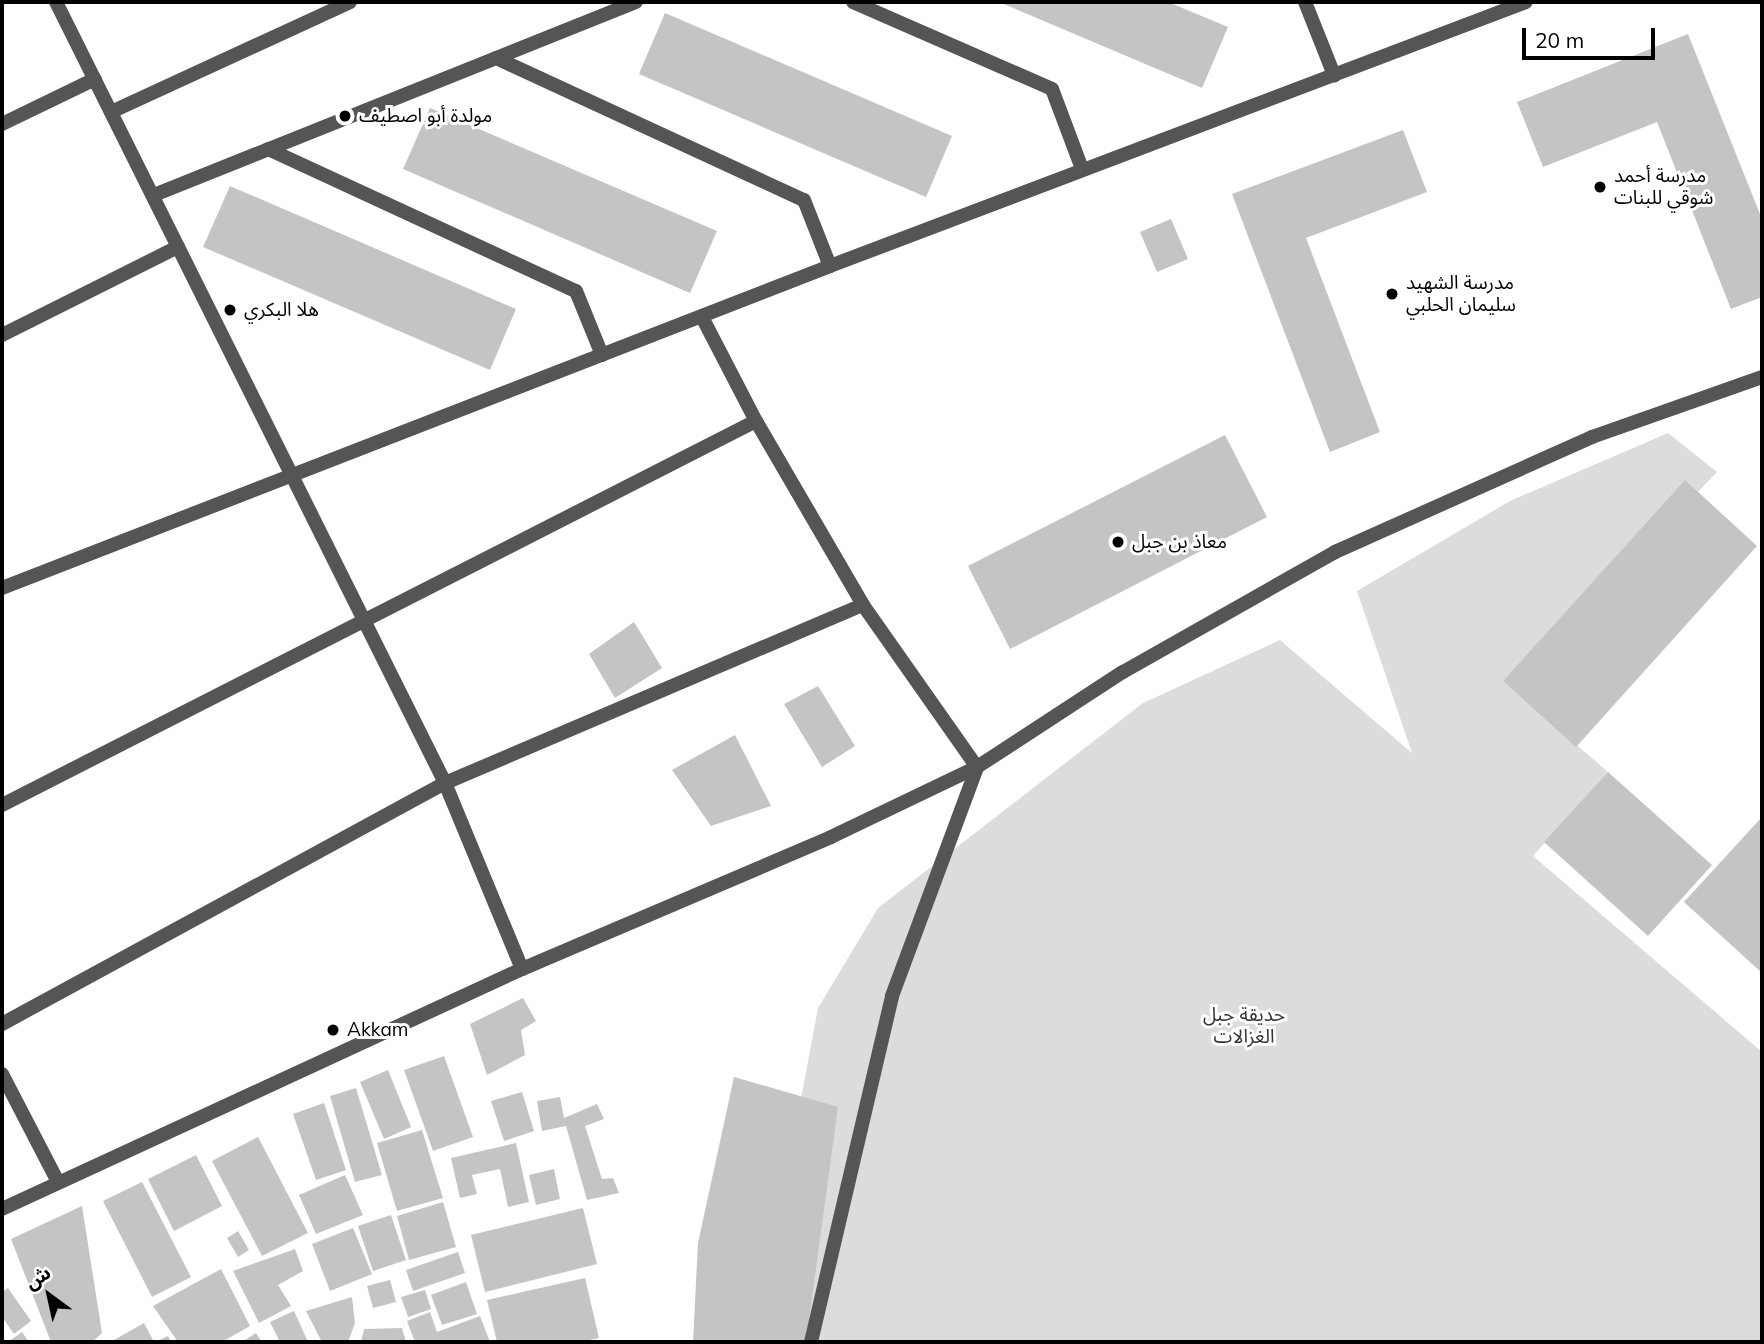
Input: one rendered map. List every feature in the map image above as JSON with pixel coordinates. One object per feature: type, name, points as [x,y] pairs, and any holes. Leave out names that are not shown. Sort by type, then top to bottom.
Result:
[{"type":"street","points":[[56,2],[445,783],[522,969]]},
{"type":"street","points":[[111,112],[350,2]]},
{"type":"street","points":[[154,195],[636,2]]},
{"type":"street","points":[[853,2],[1052,89],[1082,169]]},
{"type":"street","points":[[1305,2],[1334,75]]},
{"type":"street","points":[[2,588],[1082,169],[1526,2]]},
{"type":"street","points":[[496,58],[804,200],[830,266]]},
{"type":"street","points":[[2,124],[95,79]]},
{"type":"street","points":[[268,149],[576,291],[602,355]]},
{"type":"street","points":[[2,335],[178,247]]},
{"type":"street","points":[[702,317],[756,421],[863,605],[977,767]]},
{"type":"street","points":[[2,1209],[522,969],[831,837],[977,767],[1122,672],[1335,552],[1592,437],[1762,377]]},
{"type":"street","points":[[2,805],[363,618],[756,421]]},
{"type":"street","points":[[2,1024],[445,783],[863,605]]},
{"type":"street","points":[[811,1342],[892,996],[977,767]]},
{"type":"street","points":[[2,1074],[58,1182]]},
{"type":"green space","name":"حديقة جبل الغزالات","points":[[1668,433],[1717,472],[1698,492],[1685,481],[1503,681],[1608,772],[1533,856],[1762,1052],[1762,1342],[790,1342],[782,1306],[779,1216],[818,1008],[878,908],[1143,703],[1280,640],[1412,753],[1357,591],[1510,501]]},
{"type":"building","points":[[999,2],[1168,2],[1228,27],[1202,88]]},
{"type":"building","points":[[665,13],[952,136],[926,197],[639,74]]},
{"type":"building","points":[[1688,34],[1762,219],[1762,297],[1731,309],[1657,122],[1543,167],[1517,102]]},
{"type":"building","points":[[430,108],[717,231],[690,293],[403,169]]},
{"type":"building","points":[[1403,130],[1427,192],[1306,238],[1380,432],[1330,452],[1232,194]]},
{"type":"building","points":[[230,186],[516,309],[490,370],[203,247]]},
{"type":"building","points":[[1171,219],[1188,259],[1157,272],[1140,232]]},
{"type":"building","name":"معاذ بن جبل","points":[[1225,435],[1267,517],[1010,649],[968,566]]},
{"type":"building","points":[[1685,480],[1757,546],[1576,747],[1503,681]]},
{"type":"building","points":[[634,622],[662,668],[615,698],[589,654]]},
{"type":"building","points":[[818,686],[855,746],[822,767],[784,704]]},
{"type":"building","points":[[735,735],[771,806],[711,826],[672,770]]},
{"type":"building","points":[[1608,772],[1712,865],[1648,936],[1544,842]]},
{"type":"building","points":[[1762,817],[1762,973],[1684,902]]},
{"type":"building","points":[[523,998],[536,1021],[521,1030],[525,1055],[487,1075],[470,1024]]},
{"type":"building","points":[[444,1056],[473,1137],[433,1151],[404,1070]]},
{"type":"building","points":[[388,1070],[411,1127],[384,1139],[360,1082]]},
{"type":"building","points":[[734,1077],[838,1107],[806,1342],[693,1342],[698,1243]]},
{"type":"building","points":[[356,1088],[382,1175],[355,1182],[330,1096]]},
{"type":"building","points":[[522,1092],[534,1131],[504,1141],[491,1101]]},
{"type":"building","points":[[560,1097],[564,1118],[597,1104],[604,1119],[585,1126],[602,1179],[613,1178],[619,1193],[587,1200],[566,1126],[542,1131],[537,1101]]},
{"type":"building","points":[[324,1103],[346,1170],[316,1180],[293,1114]]},
{"type":"building","points":[[422,1130],[443,1198],[397,1211],[377,1143]]},
{"type":"building","points":[[258,1137],[308,1233],[262,1256],[212,1161]]},
{"type":"building","points":[[516,1143],[529,1202],[508,1207],[500,1169],[472,1175],[477,1194],[460,1198],[451,1158]]},
{"type":"building","points":[[196,1155],[222,1206],[174,1231],[148,1179]]},
{"type":"building","points":[[554,1169],[560,1199],[536,1205],[529,1175]]},
{"type":"building","points":[[345,1175],[363,1215],[316,1234],[299,1195]]},
{"type":"building","points":[[142,1182],[191,1277],[152,1297],[103,1201]]},
{"type":"building","points":[[443,1202],[456,1247],[409,1260],[397,1216]]},
{"type":"building","points":[[82,1206],[102,1333],[92,1342],[51,1342],[11,1239]]},
{"type":"building","points":[[583,1208],[597,1264],[485,1292],[471,1235]]},
{"type":"building","points":[[391,1215],[406,1260],[373,1271],[358,1226]]},
{"type":"building","points":[[353,1228],[372,1274],[330,1291],[312,1244]]},
{"type":"building","points":[[238,1231],[249,1250],[238,1257],[227,1238]]},
{"type":"building","points":[[295,1249],[303,1271],[278,1285],[291,1306],[259,1323],[233,1271]]},
{"type":"building","points":[[458,1252],[465,1273],[413,1291],[406,1270]]},
{"type":"building","points":[[221,1269],[250,1326],[222,1342],[178,1342],[153,1306]]},
{"type":"building","points":[[585,1278],[599,1338],[580,1342],[497,1342],[487,1300]]},
{"type":"building","points":[[390,1280],[396,1302],[373,1308],[367,1286]]},
{"type":"building","points":[[466,1282],[477,1314],[442,1325],[431,1295]]},
{"type":"building","points":[[8,1288],[31,1321],[14,1334],[2,1317],[2,1292]]},
{"type":"building","points":[[425,1290],[431,1309],[408,1317],[401,1297]]},
{"type":"building","points":[[352,1297],[355,1323],[348,1342],[322,1342],[306,1311]]},
{"type":"building","points":[[294,1311],[308,1342],[280,1342],[270,1322]]},
{"type":"building","points":[[430,1312],[437,1332],[480,1316],[490,1342],[415,1342],[407,1321]]},
{"type":"building","points":[[144,1323],[154,1342],[114,1340]]},
{"type":"building","points":[[402,1328],[406,1342],[361,1342],[364,1329]]},
{"type":"building","points":[[22,1332],[29,1342],[8,1342]]},
{"type":"building","points":[[256,1333],[262,1342],[242,1342]]},
{"type":"building","points":[[168,1336],[171,1342],[155,1342]]},
{"type":"place","name":"مولدة أبو اصطيف","points":[[345,116]]},
{"type":"place","name":"مدرسة أحمد شوقي للبنات","points":[[1600,187]]},
{"type":"place","name":"مدرسة الشهيد سليمان الحلبي","points":[[1392,294]]},
{"type":"place","name":"هلا البكري","points":[[230,310]]},
{"type":"place","name":"معاذ بن جبل","points":[[1118,542]]},
{"type":"place","name":"Akkam","points":[[333,1030]]}]
